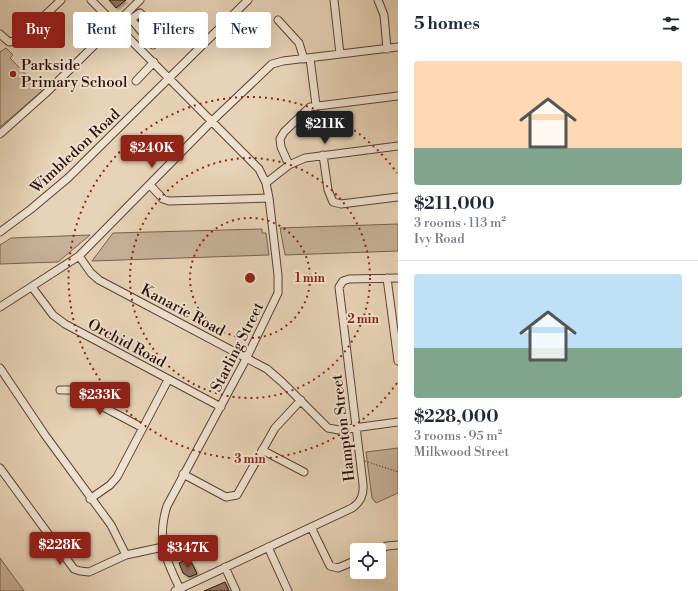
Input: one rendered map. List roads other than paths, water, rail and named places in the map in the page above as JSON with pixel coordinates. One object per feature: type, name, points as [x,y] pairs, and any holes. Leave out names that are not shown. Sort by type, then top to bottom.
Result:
[{"type":"street","points":[[0,34],[9,42],[19,40],[61,0]]},
{"type":"street","name":"Starling Street","points":[[92,0],[104,12]]},
{"type":"street","points":[[139,29],[131,20],[132,13],[140,0]]},
{"type":"street","name":"Wimbledon Road","points":[[0,232],[31,209],[68,178],[248,0]]},
{"type":"street","points":[[334,0],[340,54]]},
{"type":"street","points":[[378,0],[384,15],[387,49]]},
{"type":"street","points":[[132,13],[139,13]]},
{"type":"street","points":[[278,20],[299,43],[307,58],[316,105]]},
{"type":"street","points":[[133,41],[139,36]]},
{"type":"street","name":"Starling Street","points":[[133,41],[258,169],[266,183],[269,198],[278,275],[278,293],[221,407],[183,474],[167,506],[163,519],[163,547],[178,590]]},
{"type":"street","points":[[0,134],[46,93],[92,48]]},
{"type":"street","points":[[0,307],[79,256],[211,122],[272,64],[307,58],[398,48]]},
{"type":"street","points":[[136,81],[154,62]]},
{"type":"street","points":[[289,165],[281,147],[282,135],[307,109],[316,105],[398,96]]},
{"type":"street","points":[[266,183],[289,165],[305,158],[398,146]]},
{"type":"street","points":[[323,155],[328,190],[333,202],[341,204],[398,197]]},
{"type":"street","points":[[150,185],[163,199],[169,201],[269,198]]},
{"type":"street","name":"Kanarie Road","points":[[79,256],[91,273],[99,280],[272,373],[328,428],[339,430],[398,422]]},
{"type":"street","name":"Hampton Street","points":[[178,590],[352,508],[359,503],[364,490],[339,287],[343,281],[349,278],[398,278]]},
{"type":"street","points":[[387,278],[398,360]]},
{"type":"street","name":"Orchid Road","points":[[32,287],[59,320],[168,380],[221,407]]},
{"type":"street","points":[[0,368],[90,499],[111,525],[126,555]]},
{"type":"street","points":[[90,499],[113,482],[168,380]]},
{"type":"street","points":[[60,390],[71,390],[143,428]]},
{"type":"street","points":[[183,474],[226,497],[231,497],[240,491],[262,450],[280,421],[301,400]]},
{"type":"street","points":[[262,450],[304,472]]},
{"type":"street","points":[[0,468],[74,569],[80,572],[89,572],[126,555],[163,547]]},
{"type":"street","points":[[311,527],[330,566],[338,568],[350,563]]},
{"type":"street","points":[[386,546],[398,545]]},
{"type":"street","points":[[268,547],[288,591]]},
{"type":"street","points":[[225,567],[236,591]]},
{"type":"place","name":"Parkside Primary School","points":[[13,74]]}]
